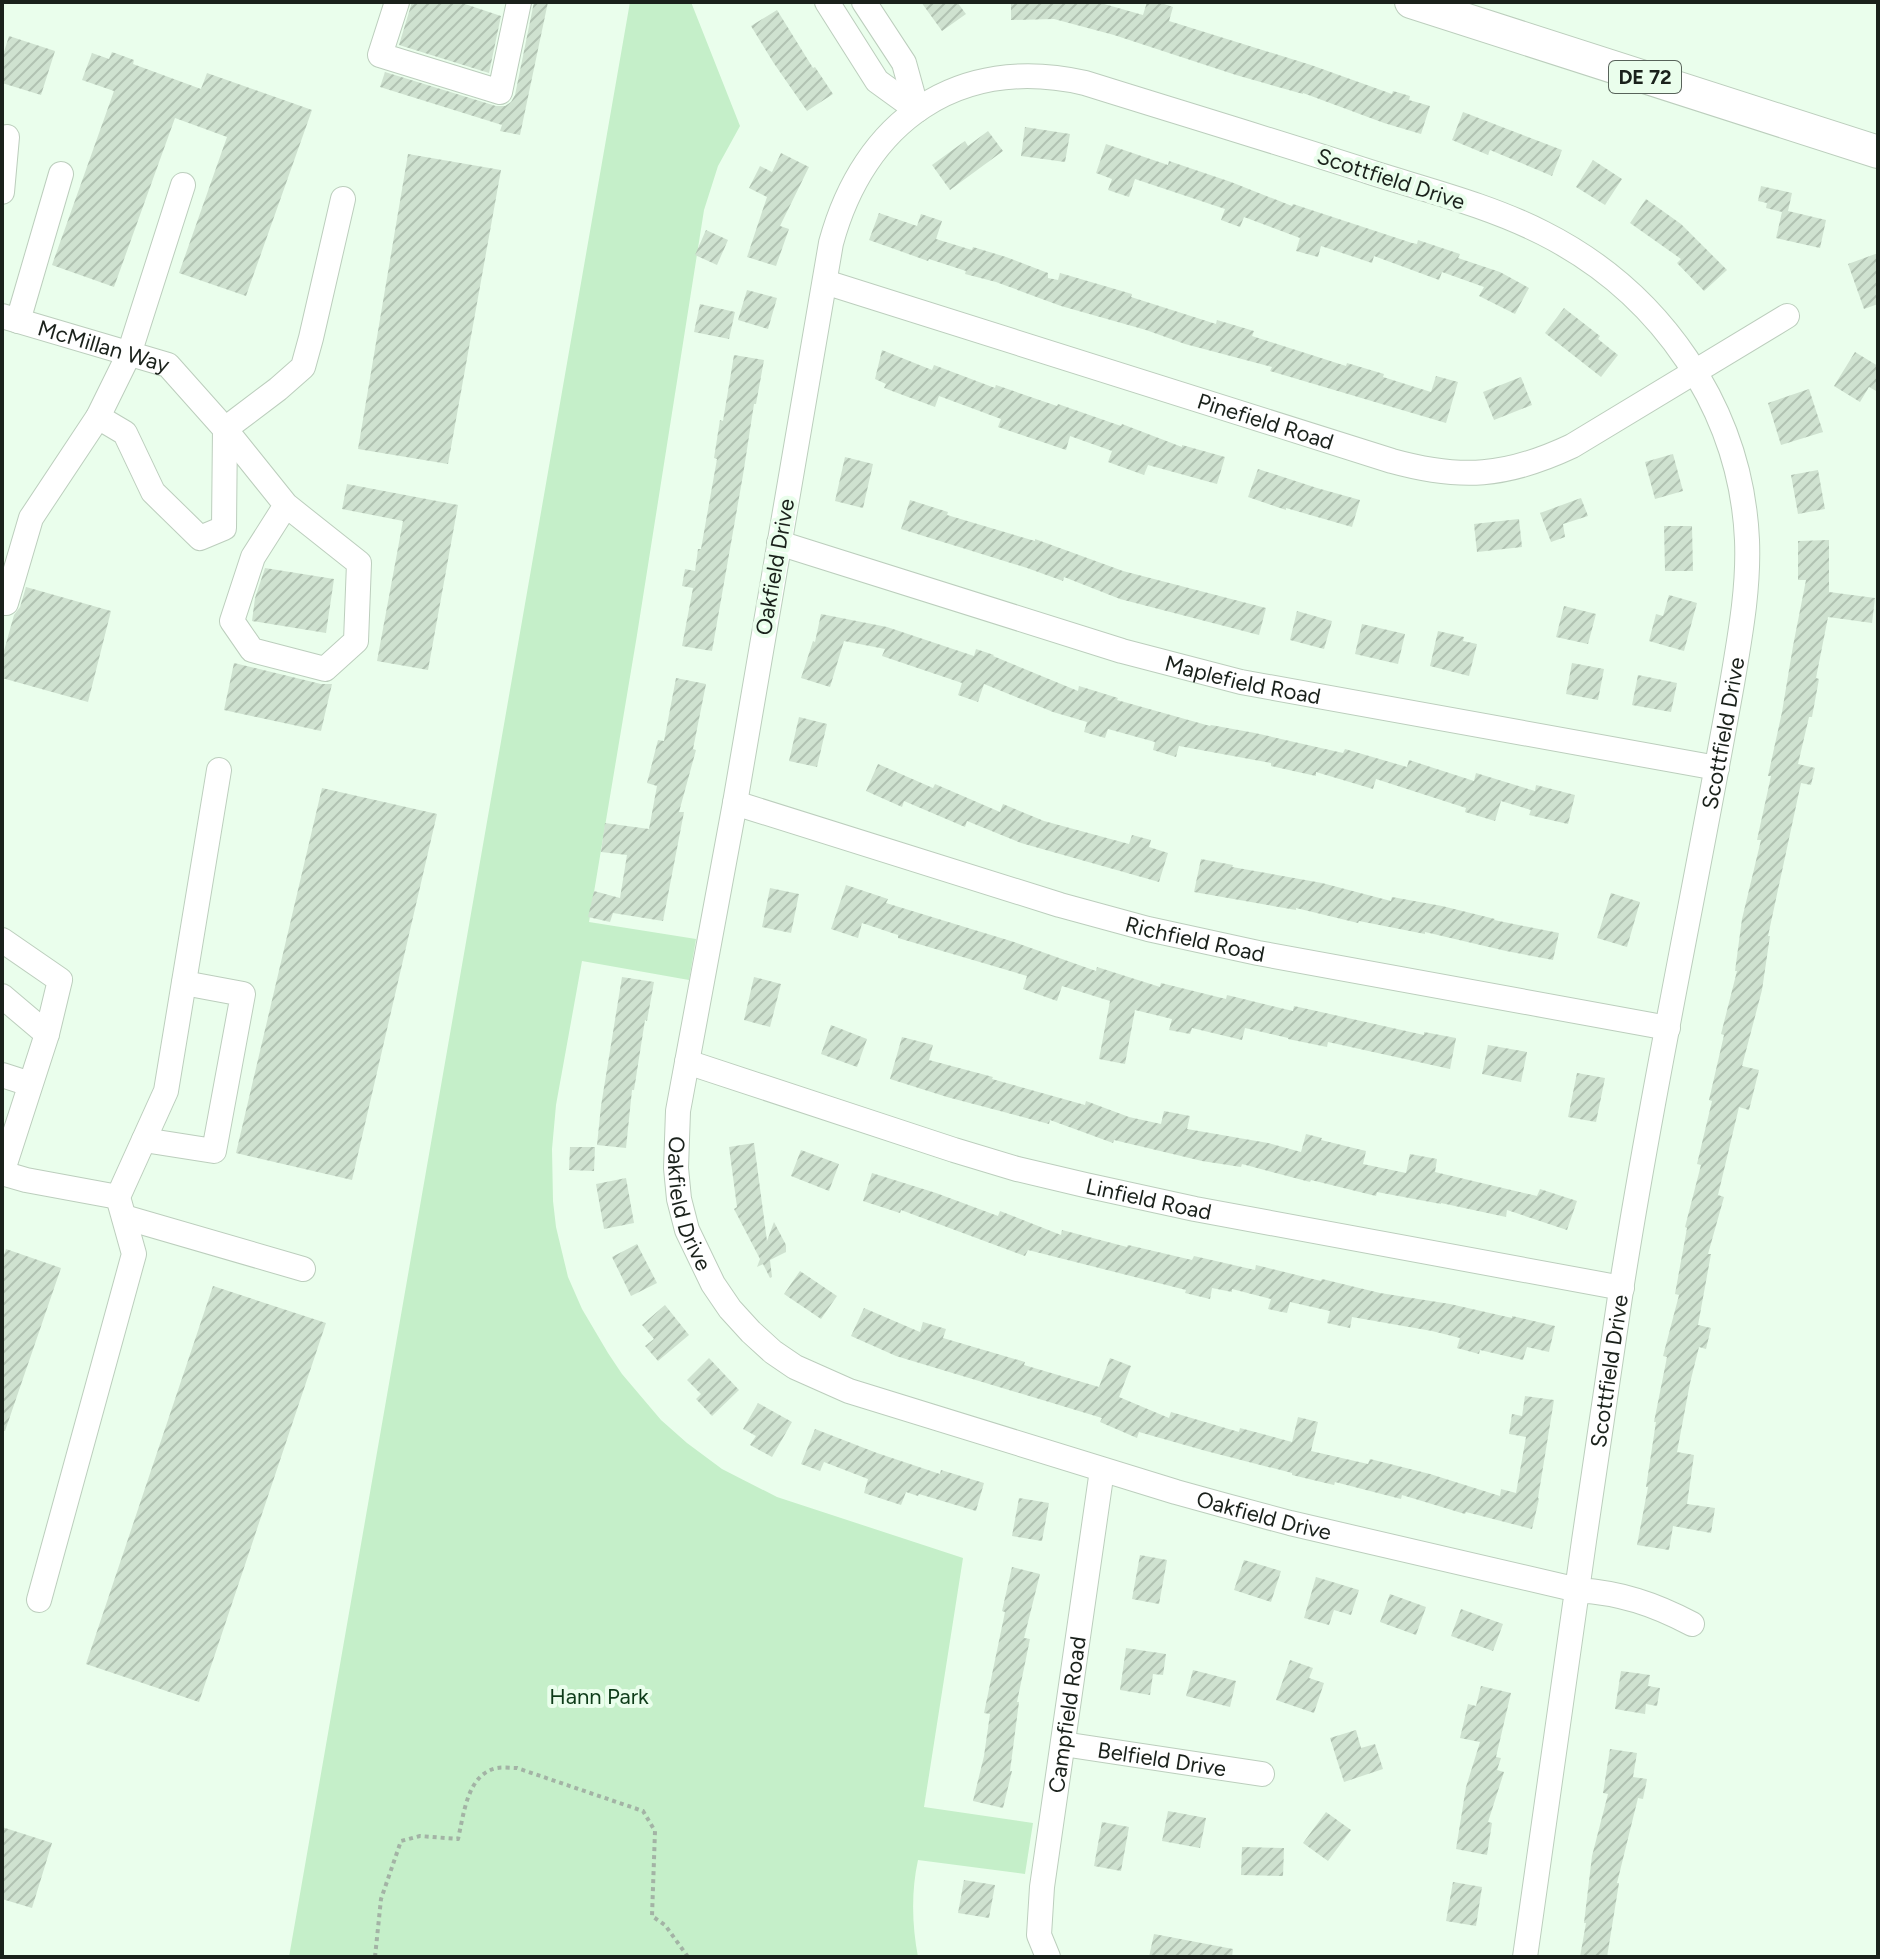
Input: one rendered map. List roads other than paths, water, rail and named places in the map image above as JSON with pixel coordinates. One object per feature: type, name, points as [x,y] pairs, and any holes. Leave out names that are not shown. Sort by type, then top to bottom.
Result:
[{"type":"main road","name":"DE 72","points":[[1424,4],[1878,152]]},
{"type":"street","points":[[397,2],[380,55],[500,92],[519,2]]},
{"type":"street","points":[[827,2],[877,81],[917,110]]},
{"type":"street","points":[[864,2],[904,63],[917,110]]},
{"type":"street","name":"Scottfield Drive","points":[[917,110],[936,97],[984,80],[1024,75],[1063,78],[1489,210],[1529,226],[1596,264],[1660,323],[1695,372],[1721,420],[1731,448],[1747,540],[1744,612],[1622,1288],[1525,1957]]},
{"type":"street","name":"Oakfield Drive","points":[[917,110],[872,156],[846,197],[831,243],[735,803],[678,1111],[676,1168],[679,1199],[687,1230],[706,1271],[730,1309],[773,1352],[795,1367],[849,1391],[1188,1496],[1578,1590],[1618,1594],[1665,1610],[1692,1624]]},
{"type":"street","points":[[2,192],[7,137]]},
{"type":"street","points":[[10,318],[61,174]]},
{"type":"street","points":[[6,603],[31,518],[98,417],[129,354],[183,185]]},
{"type":"street","points":[[98,417],[125,433],[153,492],[200,538],[224,528],[225,429],[303,367],[343,199]]},
{"type":"street","name":"Pinefield Road","points":[[825,282],[1377,456],[1439,472],[1488,473],[1542,460],[1572,446],[1787,316]]},
{"type":"street","name":"McMillan Way","points":[[10,318],[168,365],[286,505]]},
{"type":"street","points":[[286,505],[359,563],[356,641],[325,669],[252,650],[232,621],[253,557],[286,505]]},
{"type":"street","name":"Maplefield Road","points":[[779,543],[1181,668],[1241,682],[1717,768]]},
{"type":"street","points":[[39,1600],[134,1254],[121,1207],[144,1140],[166,1091],[219,770]]},
{"type":"street","name":"Richfield Road","points":[[735,803],[1060,905],[1148,929],[1258,953],[1668,1028]]},
{"type":"street","points":[[2,940],[60,980],[47,1034],[2,1173],[121,1207],[303,1269]]},
{"type":"street","points":[[144,1140],[214,1151],[243,994],[184,983]]},
{"type":"street","points":[[2,996],[47,1034]]},
{"type":"street","name":"Linfield Road","points":[[687,1062],[1017,1169],[1211,1212],[1622,1288]]},
{"type":"street","points":[[2,1075],[30,1084]]},
{"type":"street","name":"Campfield Road","points":[[1048,1957],[1039,1935],[1039,1914],[1102,1470]]},
{"type":"street","name":"Belfield Drive","points":[[1063,1744],[1262,1774]]},
{"type":"park label","name":"Hann Park","points":[[599,1696]]}]
